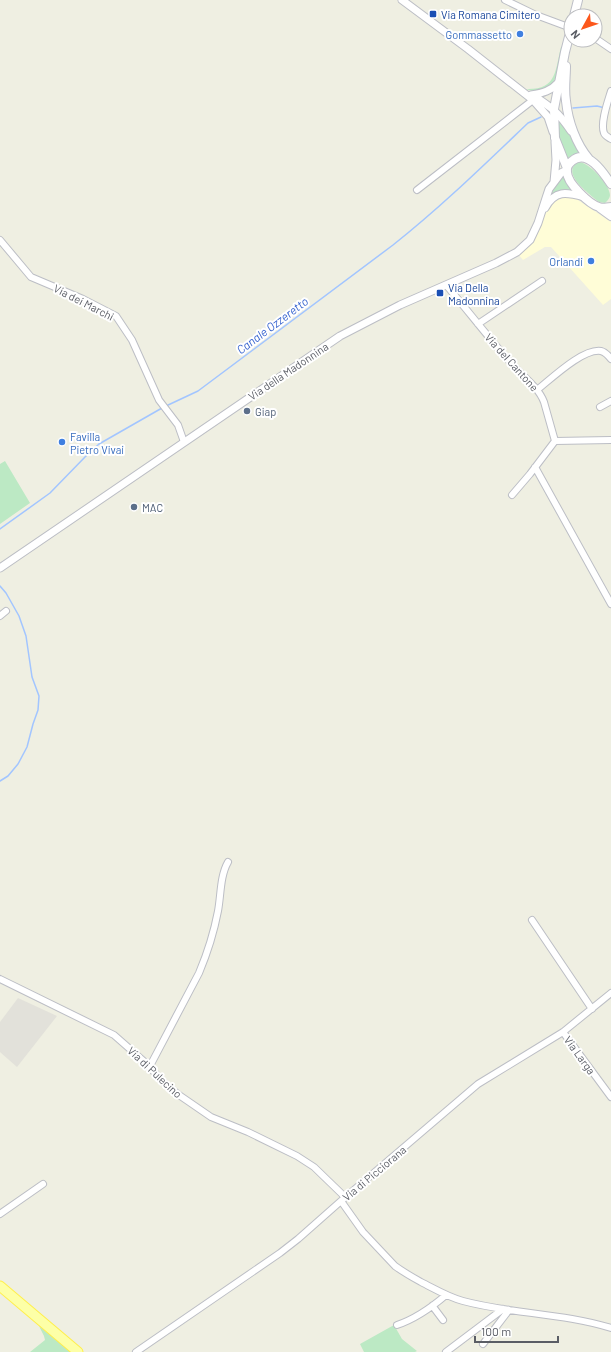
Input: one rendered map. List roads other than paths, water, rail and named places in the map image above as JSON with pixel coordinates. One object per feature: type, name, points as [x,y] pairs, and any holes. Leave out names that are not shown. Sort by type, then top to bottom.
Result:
[{"type":"main road","points":[[566,48],[554,109],[555,138],[567,169],[569,180],[574,187],[586,198],[607,207],[611,216]]},
{"type":"main road","points":[[566,48],[566,101],[572,127],[584,152],[611,184]]},
{"type":"main road","points":[[567,169],[568,164],[577,158],[583,157],[590,160]]},
{"type":"main road","points":[[0,1286],[78,1352]]},
{"type":"street","points":[[402,0],[532,97],[554,109],[564,120],[578,141]]},
{"type":"street","points":[[505,0],[563,26]]},
{"type":"street","points":[[417,190],[532,97],[551,90],[559,82]]},
{"type":"street","points":[[611,91],[606,106],[603,130],[604,134],[611,139]]},
{"type":"street","points":[[532,97],[548,116],[555,138],[556,160],[554,182]]},
{"type":"street","points":[[540,217],[546,198],[554,182],[561,173],[567,169]]},
{"type":"street","points":[[540,217],[552,198],[558,195],[564,193],[586,198]]},
{"type":"street","name":"Via della Madonnina","points":[[0,568],[340,336],[400,306],[447,286],[517,252],[530,240],[540,217]]},
{"type":"street","name":"Via dei Marchi","points":[[0,240],[31,277],[83,299],[116,316],[132,340],[156,394],[178,425],[184,442]]},
{"type":"street","points":[[478,324],[542,281]]},
{"type":"street","name":"Via del Cantone","points":[[447,286],[510,362],[542,396],[555,441]]},
{"type":"street","points":[[537,390],[585,354],[600,351],[604,352],[611,359]]},
{"type":"street","points":[[600,407],[611,401]]},
{"type":"street","points":[[512,495],[555,441],[611,440]]},
{"type":"street","points":[[535,467],[611,604]]},
{"type":"street","points":[[0,616],[6,611]]},
{"type":"street","points":[[150,1066],[202,967],[218,912],[224,869],[228,862]]},
{"type":"street","points":[[532,920],[592,1009]]},
{"type":"street","name":"Via di Pulecino","points":[[0,979],[114,1035],[150,1066],[163,1082],[210,1117],[248,1132],[297,1156],[314,1167],[343,1199],[363,1232],[395,1266],[401,1270],[446,1295],[463,1301],[558,1316],[611,1328]]},
{"type":"street","name":"Via di Picciorana","points":[[136,1352],[280,1253],[478,1084],[563,1032],[611,993]]},
{"type":"street","name":"Via Larga","points":[[563,1032],[611,1097]]},
{"type":"street","points":[[0,1214],[43,1184]]},
{"type":"street","points":[[397,1325],[407,1321],[446,1295]]},
{"type":"street","points":[[433,1305],[443,1320]]},
{"type":"street","points":[[483,1344],[506,1309]]},
{"type":"street","points":[[446,1352],[506,1309]]},
{"type":"waterway","name":"Canale Ozzeretto","points":[[573,108],[597,106],[605,108]]},
{"type":"waterway","name":"Canale Ozzeretto","points":[[166,406],[198,391],[393,245],[445,201],[528,123],[541,117]]},
{"type":"waterway","name":"Canale Ozzeretto","points":[[0,529],[50,493],[99,444],[162,408]]},
{"type":"waterway","name":"Canale Ozzeretto","points":[[0,586],[6,593],[19,616],[26,636],[32,677],[39,696],[38,710],[27,747],[18,764],[8,776],[0,781]]},
{"type":"place","name":"Via Romana Cimitero","points":[[433,14]]},
{"type":"place","name":"Gommassetto","points":[[520,34]]},
{"type":"place","name":"Orlandi","points":[[591,261]]},
{"type":"place","name":"Via Della Madonnina","points":[[440,293]]},
{"type":"place","name":"Giap","points":[[247,411]]},
{"type":"place","name":"Favilla Pietro Vivai","points":[[62,442]]},
{"type":"place","name":"MAC","points":[[134,507]]}]
